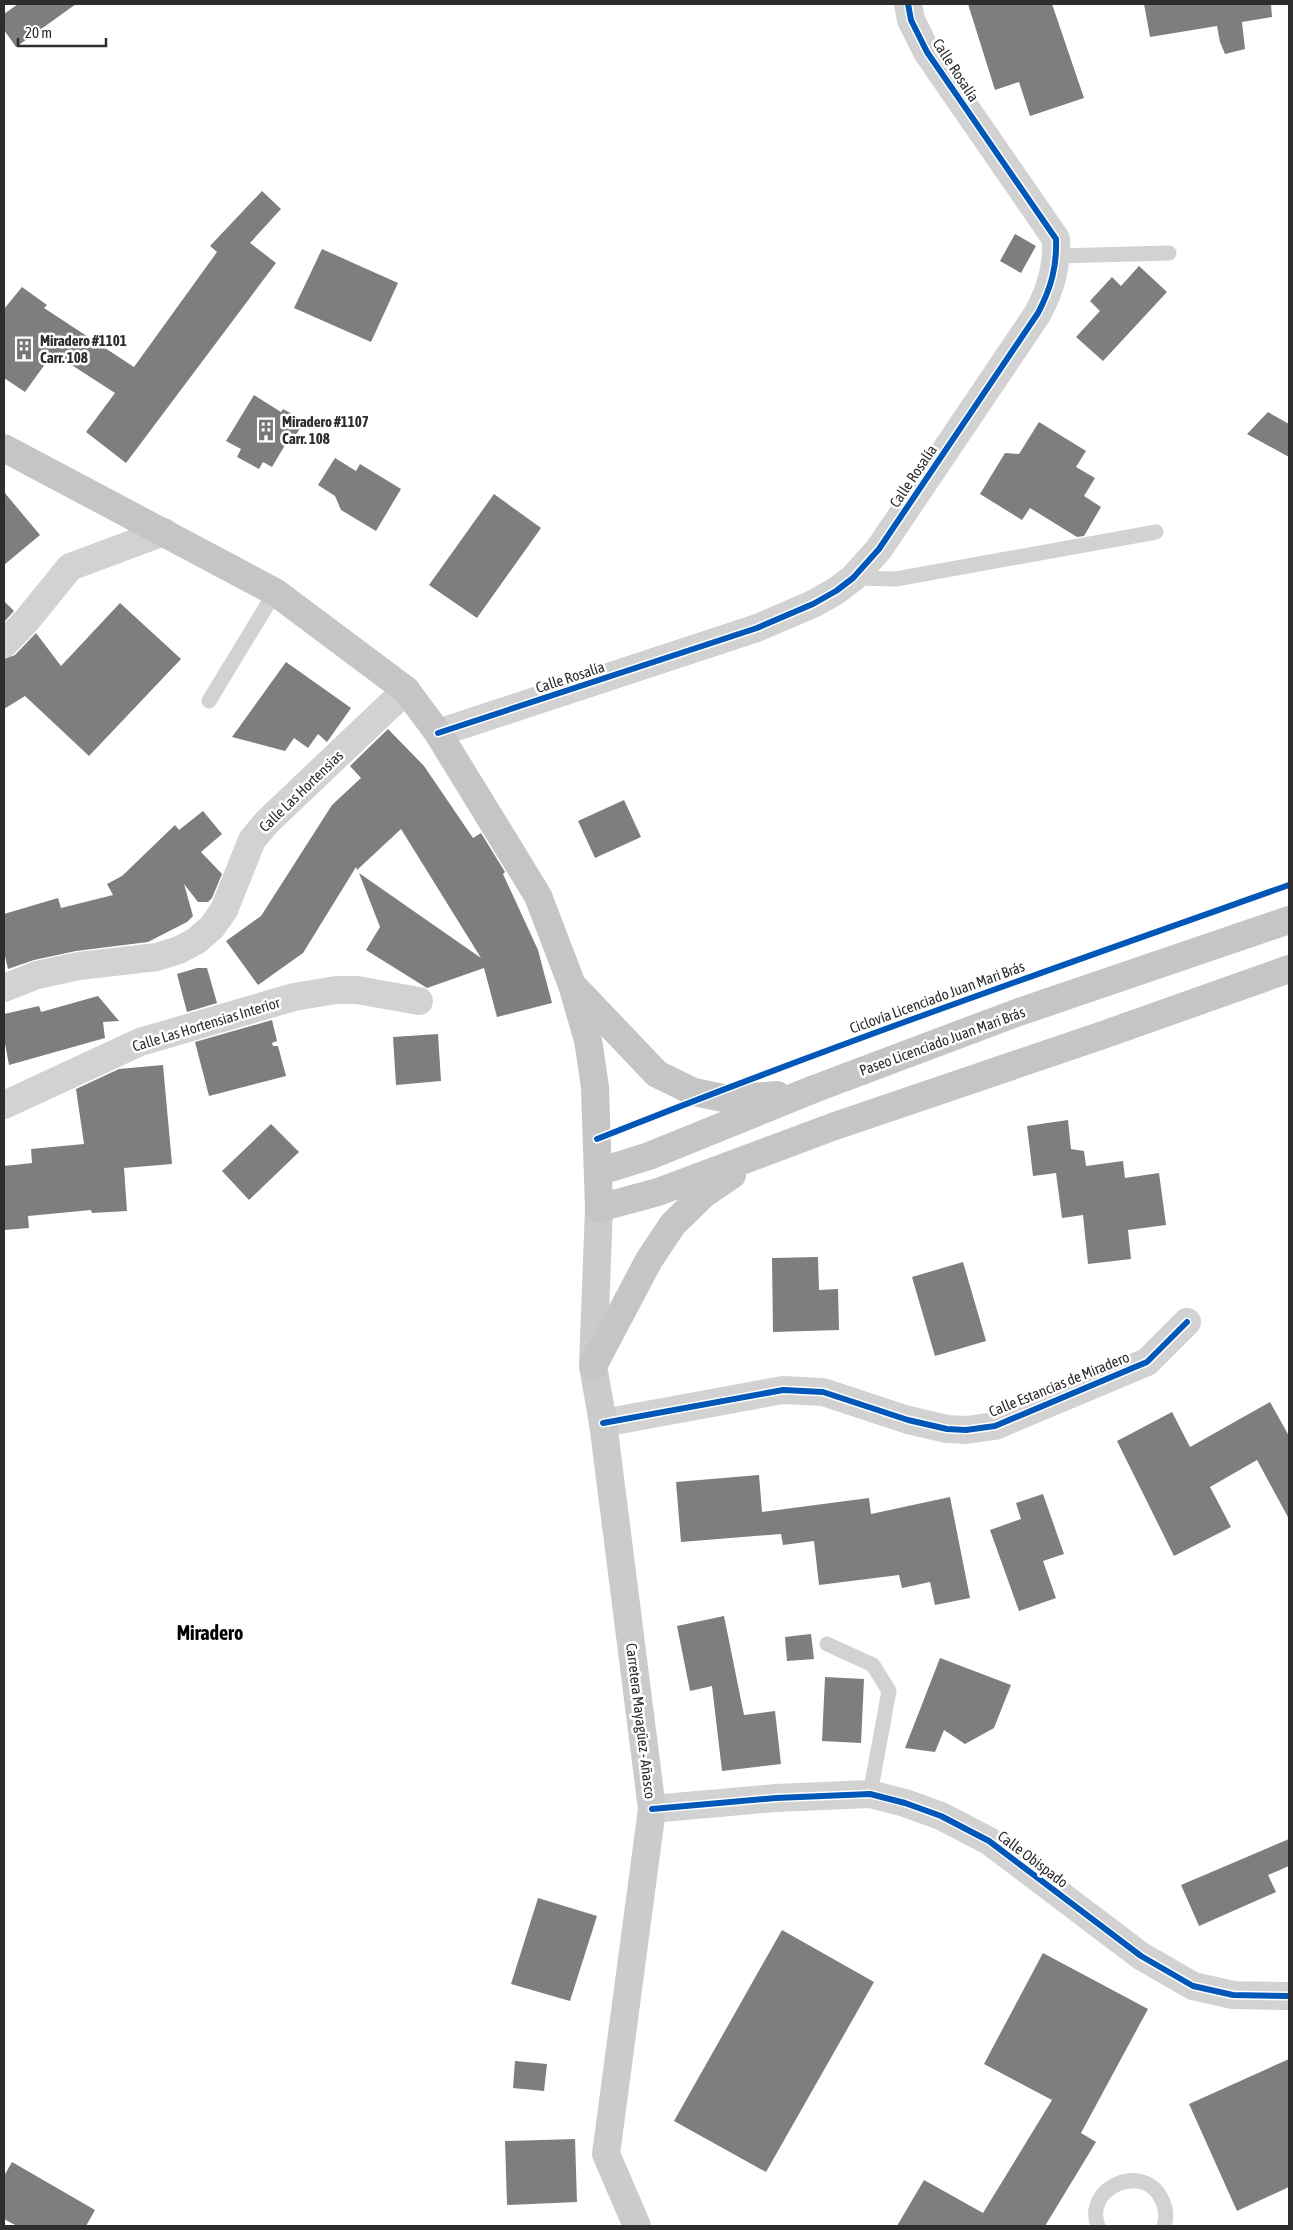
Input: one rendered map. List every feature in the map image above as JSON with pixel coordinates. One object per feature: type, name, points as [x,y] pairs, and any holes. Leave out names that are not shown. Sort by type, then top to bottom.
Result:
[{"type":"main road","points":[[4,448],[274,592],[406,690],[438,733],[538,896],[572,985],[588,1040],[595,1087],[599,1208],[658,1192],[836,1126],[1289,969]]},
{"type":"main road","name":"Paseo Licenciado Juan Mari Brás","points":[[598,1172],[649,1156],[804,1093],[1019,1012],[1289,920]]},
{"type":"main road","points":[[572,985],[657,1074],[694,1092],[728,1099],[804,1093]]},
{"type":"main road","points":[[593,1366],[649,1260],[673,1224],[704,1194],[765,1152]]},
{"type":"main road","name":"Carretera Mayagüez - Añasco","points":[[599,1208],[593,1366],[603,1422],[652,1809],[606,2154],[637,2226]]},
{"type":"street","name":"Calle Rosalía","points":[[438,733],[757,628],[813,604],[853,578],[879,549],[1038,313],[1049,293],[1057,256],[1056,239],[927,52],[911,20],[908,4]]},
{"type":"street","points":[[4,644],[27,620],[70,567],[164,532]]},
{"type":"street","name":"Calle Las Hortensias","points":[[4,988],[46,973],[79,966],[157,956],[179,950],[196,941],[212,927],[224,910],[252,840],[267,822],[406,690]]},
{"type":"street","name":"Calle Las Hortensias Interior","points":[[4,1105],[140,1042],[294,997],[336,990],[357,990],[419,1000]]},
{"type":"street","name":"Calle Estancias de Miradero","points":[[603,1422],[783,1390],[823,1392],[908,1420],[947,1429],[966,1430],[996,1426],[1147,1362],[1187,1322]]},
{"type":"street","name":"Calle Obispado","points":[[652,1809],[776,1798],[870,1794],[905,1802],[942,1816],[989,1842],[1140,1956],[1192,1986],[1233,1995],[1289,1996]]},
{"type":"lane","points":[[1057,256],[1169,253]]},
{"type":"lane","points":[[853,578],[896,579],[1156,532]]},
{"type":"lane","points":[[209,701],[274,592]]},
{"type":"lane","points":[[828,1644],[873,1665],[889,1691],[870,1794]]},
{"type":"lane","points":[[1098,2226],[1097,2208],[1102,2195],[1112,2186],[1124,2180],[1138,2180],[1151,2186],[1160,2196],[1166,2208],[1164,2226]]},
{"type":"building","points":[[18,4],[76,4],[16,47],[4,30],[4,14]]},
{"type":"building","points":[[968,4],[1052,4],[1084,98],[1030,116],[1019,82],[995,90]]},
{"type":"building","points":[[1144,4],[1271,4],[1272,17],[1242,22],[1245,49],[1225,54],[1220,42],[1217,26],[1150,37]]},
{"type":"building","points":[[262,191],[281,209],[250,243],[276,263],[126,463],[86,432],[115,393],[53,353],[25,392],[4,378],[4,309],[22,287],[47,305],[44,308],[134,367],[217,252],[210,246]]},
{"type":"building","points":[[1015,234],[1036,246],[1021,273],[1000,261]]},
{"type":"building","points":[[322,249],[398,283],[371,342],[294,308]]},
{"type":"building","points":[[1139,266],[1167,292],[1103,361],[1076,337],[1100,311],[1090,301],[1112,277],[1121,286]]},
{"type":"building","name":"Miradero #1107 Carr. 108","points":[[254,395],[281,412],[283,409],[305,421],[291,442],[288,440],[272,467],[263,462],[259,469],[237,457],[241,449],[226,441]]},
{"type":"building","points":[[1268,412],[1289,424],[1289,457],[1247,434]]},
{"type":"building","points":[[1039,422],[1086,451],[1076,467],[1095,478],[1084,496],[1101,507],[1084,536],[1077,537],[1030,508],[1022,520],[980,494],[1005,453],[1019,454]]},
{"type":"building","points":[[335,458],[356,471],[360,464],[401,489],[376,531],[341,510],[335,496],[318,485]]},
{"type":"building","points":[[4,492],[40,535],[4,565]]},
{"type":"building","points":[[494,494],[541,528],[477,618],[429,585]]},
{"type":"building","points":[[4,601],[14,611],[4,622]]},
{"type":"building","points":[[120,603],[181,659],[89,756],[25,696],[4,709],[4,659],[15,655],[36,633],[61,666]]},
{"type":"building","points":[[286,662],[351,708],[327,742],[318,734],[308,748],[294,738],[285,751],[232,737]]},
{"type":"building","points":[[388,729],[424,766],[473,838],[481,833],[505,872],[503,874],[538,950],[552,1003],[497,1017],[484,968],[427,988],[366,950],[380,927],[359,873],[481,958],[401,829],[357,870],[356,867],[303,953],[258,985],[226,941],[261,916],[332,805],[361,778],[350,766]]},
{"type":"building","points":[[624,800],[641,837],[595,858],[578,821]]},
{"type":"building","points":[[203,811],[222,834],[201,852],[222,874],[212,898],[208,902],[198,902],[184,884],[193,916],[187,922],[148,942],[76,951],[34,960],[8,969],[4,952],[4,914],[58,898],[61,908],[113,895],[107,884],[122,876],[175,825],[179,830]]},
{"type":"building","points":[[197,968],[207,968],[217,1003],[187,1012],[177,974]]},
{"type":"building","points":[[98,996],[119,1021],[103,1022],[105,1038],[9,1065],[4,1038],[4,1014],[39,1006],[41,1012]]},
{"type":"building","points":[[272,1020],[277,1041],[272,1043],[273,1046],[278,1046],[286,1076],[209,1096],[195,1042]]},
{"type":"building","points":[[438,1034],[441,1081],[396,1085],[393,1037]]},
{"type":"building","points":[[163,1065],[172,1164],[124,1168],[127,1211],[92,1213],[91,1210],[28,1216],[29,1228],[4,1230],[4,1166],[32,1163],[31,1149],[84,1144],[76,1089],[119,1069]]},
{"type":"building","points":[[1068,1120],[1071,1149],[1084,1151],[1086,1166],[1123,1161],[1125,1178],[1159,1173],[1166,1225],[1128,1230],[1131,1259],[1088,1264],[1083,1215],[1062,1218],[1056,1173],[1033,1176],[1027,1126]]},
{"type":"building","points":[[271,1124],[299,1152],[249,1200],[222,1171]]},
{"type":"building","points":[[818,1257],[819,1290],[838,1289],[839,1330],[773,1332],[772,1258]]},
{"type":"building","points":[[963,1262],[986,1341],[935,1356],[912,1277]]},
{"type":"building","points":[[1270,1402],[1289,1436],[1289,1519],[1257,1460],[1210,1487],[1231,1527],[1174,1556],[1117,1441],[1172,1412],[1190,1447]]},
{"type":"building","points":[[759,1475],[762,1512],[869,1498],[871,1514],[950,1497],[970,1598],[935,1605],[930,1582],[902,1588],[899,1575],[819,1585],[814,1541],[783,1545],[781,1534],[681,1542],[676,1482]]},
{"type":"building","points":[[1043,1494],[1064,1554],[1043,1561],[1056,1598],[1019,1611],[990,1530],[1021,1519],[1016,1503]]},
{"type":"building","points":[[724,1616],[744,1715],[775,1711],[781,1764],[722,1771],[712,1686],[690,1691],[677,1626]]},
{"type":"building","points":[[811,1634],[814,1659],[787,1661],[785,1637]]},
{"type":"building","points":[[940,1658],[1011,1685],[994,1728],[965,1744],[944,1730],[935,1752],[905,1748]]},
{"type":"building","points":[[825,1677],[864,1679],[861,1743],[822,1741]]},
{"type":"building","points":[[1289,1839],[1289,1866],[1268,1875],[1276,1892],[1199,1926],[1181,1885]]},
{"type":"building","points":[[538,1898],[597,1916],[570,2001],[511,1984]]},
{"type":"building","points":[[782,1930],[874,1982],[766,2172],[674,2121]]},
{"type":"building","points":[[1043,1953],[1148,2009],[1081,2133],[1096,2142],[1045,2226],[897,2226],[924,2180],[983,2213],[1052,2100],[984,2064]]},
{"type":"building","points":[[1289,2059],[1289,2187],[1237,2211],[1189,2104]]},
{"type":"building","points":[[515,2061],[547,2064],[544,2091],[513,2088]]},
{"type":"building","points":[[575,2139],[577,2202],[507,2205],[505,2141]]},
{"type":"building","points":[[12,2162],[95,2210],[86,2226],[17,2226],[4,2219],[4,2176]]},
{"type":"cycle path","points":[[438,733],[757,628],[813,604],[836,591],[853,578],[879,549],[1038,313],[1052,277],[1056,239],[927,52],[911,20],[908,4]]},
{"type":"cycle path","name":"Ciclovía Licenciado Juan Mari Brás","points":[[597,1139],[855,1040],[1289,885]]},
{"type":"cycle path","points":[[603,1423],[783,1390],[823,1392],[908,1420],[947,1429],[966,1430],[995,1426],[1147,1362],[1187,1322]]},
{"type":"cycle path","points":[[652,1809],[776,1798],[870,1794],[905,1803],[941,1816],[989,1841],[1141,1956],[1193,1986],[1233,1995],[1289,1996]]},
{"type":"place","name":"Miradero #1101 Carr. 108","points":[[24,349]]},
{"type":"place","name":"Miradero #1107 Carr. 108","points":[[266,430]]},
{"type":"district","name":"Miradero","points":[[210,1632]]}]
